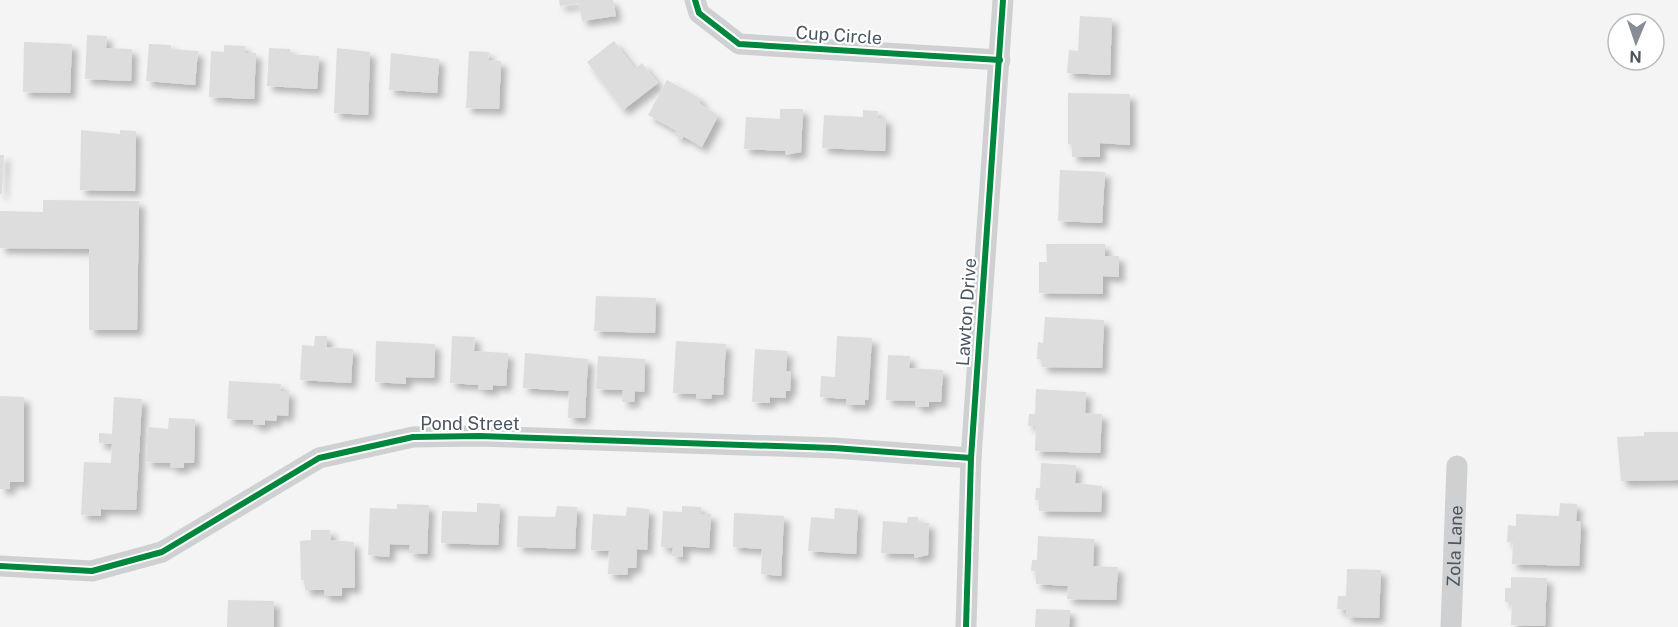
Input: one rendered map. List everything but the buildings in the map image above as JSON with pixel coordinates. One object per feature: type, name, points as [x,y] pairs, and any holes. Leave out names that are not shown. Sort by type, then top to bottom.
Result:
[{"type":"street","name":"Cup Circle","points":[[695,0],[699,14],[740,44],[1000,60]]},
{"type":"street","name":"Lawton Drive","points":[[966,627],[971,458],[1003,0]]},
{"type":"street","name":"Pond Street","points":[[0,566],[92,571],[162,552],[319,458],[413,437],[479,436],[834,448],[971,458]]},
{"type":"street","name":"Zola Lane","points":[[1451,627],[1457,466]]},
{"type":"cycle path","points":[[695,0],[699,13],[739,44],[1000,60]]},
{"type":"cycle path","points":[[966,627],[971,458],[1003,0]]},
{"type":"cycle path","points":[[0,566],[92,571],[162,552],[319,458],[413,437],[479,436],[834,448],[971,458]]}]
